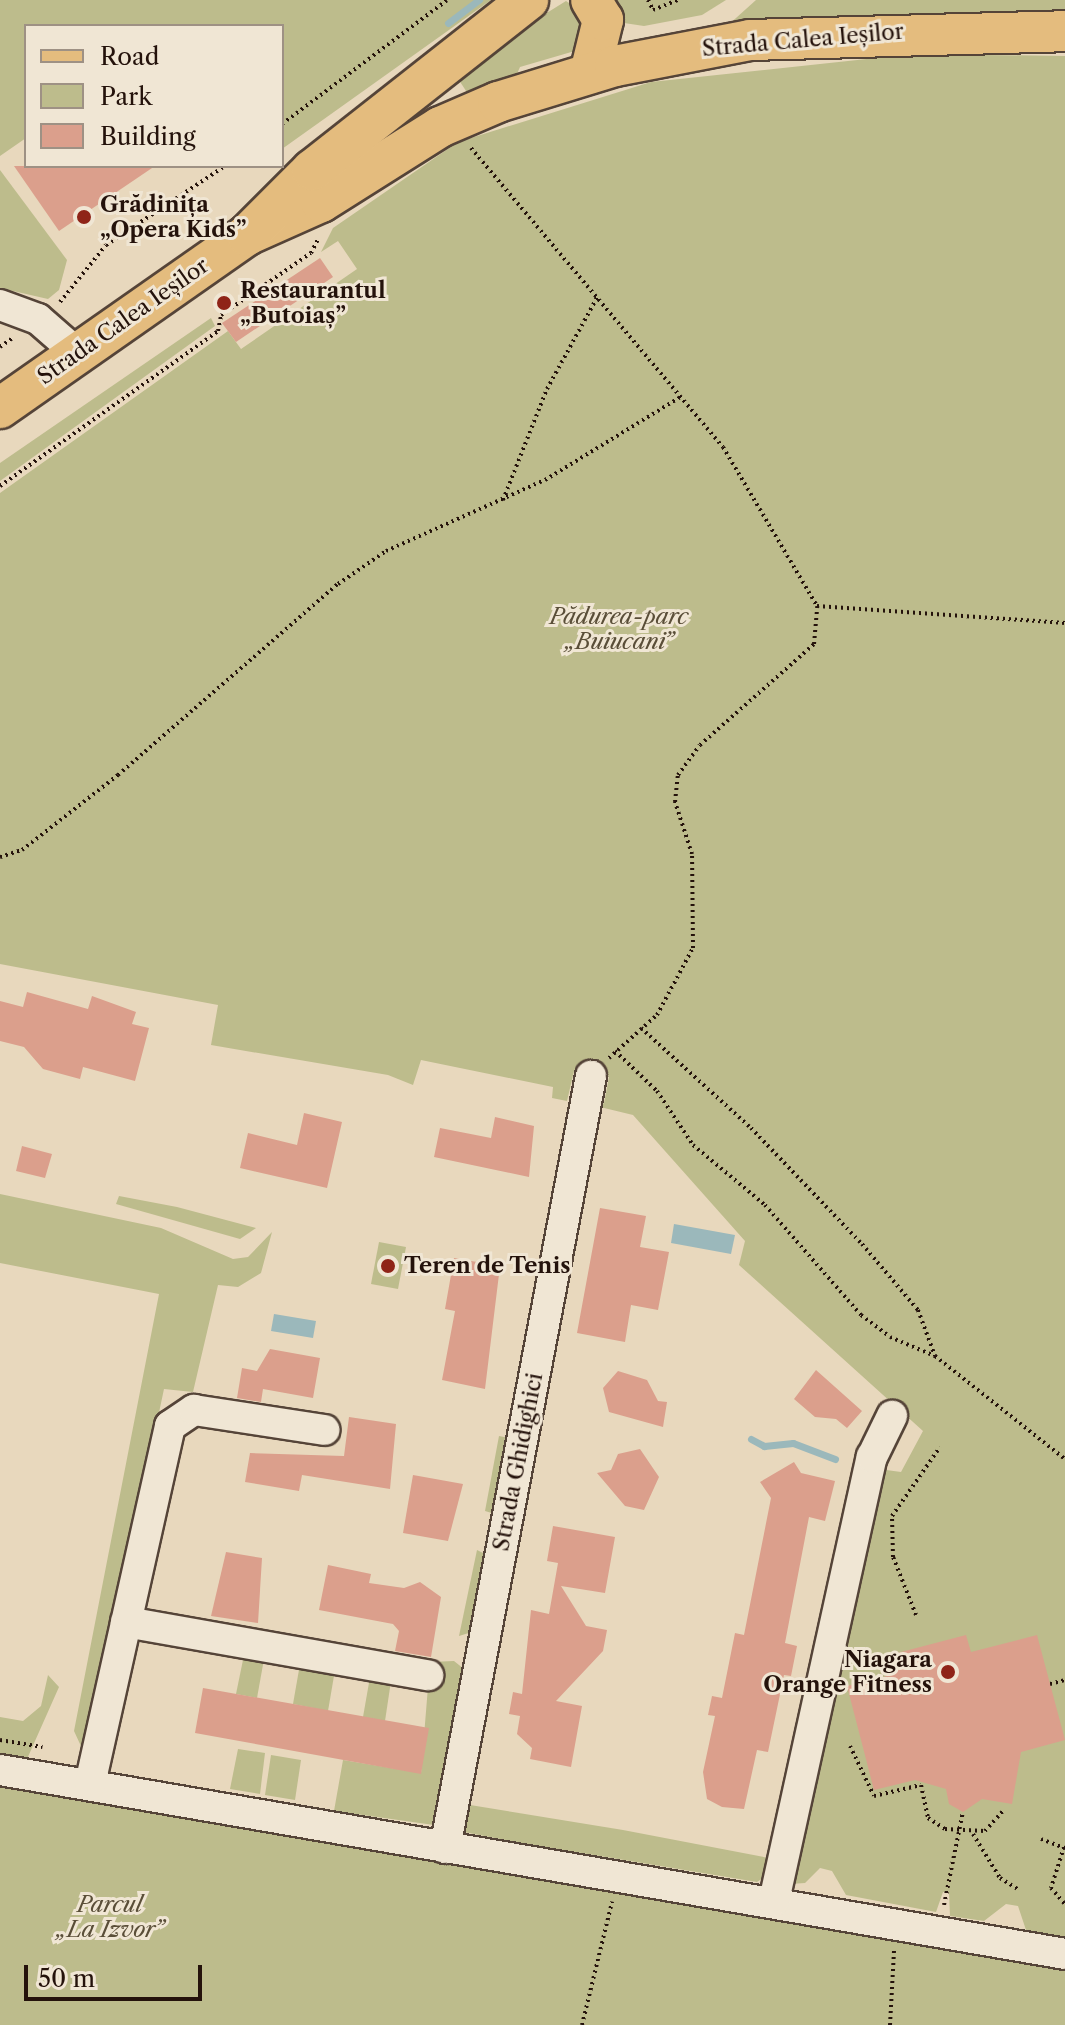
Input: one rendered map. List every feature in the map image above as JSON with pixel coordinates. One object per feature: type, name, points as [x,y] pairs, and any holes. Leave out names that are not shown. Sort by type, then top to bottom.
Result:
[{"type":"main road","name":"Strada Calea Ieșilor","points":[[0,408],[247,235],[312,170],[528,0]]},
{"type":"main road","points":[[590,73],[603,20],[591,0]]},
{"type":"main road","name":"Strada Calea Ieșilor","points":[[247,235],[321,202],[440,127],[590,73],[750,40],[1065,31]]},
{"type":"street","points":[[0,305],[38,319],[77,353]]},
{"type":"street","name":"Strada Ghidighici","points":[[445,1848],[591,1076]]},
{"type":"street","points":[[90,1784],[170,1426],[182,1414],[194,1410],[324,1430]]},
{"type":"street","points":[[774,1901],[872,1457],[892,1416]]},
{"type":"street","points":[[126,1622],[428,1675]]},
{"type":"street","points":[[0,1770],[445,1848],[774,1901],[1065,1954]]},
{"type":"path","points":[[284,122],[447,0]]},
{"type":"path","points":[[648,0],[653,10],[678,0]]},
{"type":"path","points":[[464,136],[477,159],[598,296],[723,447],[817,606],[814,644],[700,745],[678,775],[675,802],[692,854],[693,948],[657,1015],[591,1076]]},
{"type":"path","points":[[0,347],[71,294],[106,245],[222,168]]},
{"type":"path","points":[[0,486],[218,331],[221,315],[311,253],[323,228]]},
{"type":"path","points":[[503,502],[547,389],[598,296]]},
{"type":"path","points":[[0,857],[22,850],[106,784],[338,584],[419,533],[503,502],[682,396]]},
{"type":"path","points":[[817,606],[1065,623]]},
{"type":"path","points":[[641,1028],[751,1128],[862,1244],[918,1310],[935,1356]]},
{"type":"path","points":[[615,1051],[657,1091],[693,1145],[765,1205],[861,1315],[890,1337],[935,1356],[1065,1459]]},
{"type":"path","points":[[916,1615],[891,1543],[892,1516],[904,1494],[925,1474],[940,1447]]},
{"type":"path","points":[[896,1492],[904,1494]]},
{"type":"path","points":[[877,1539],[891,1543]]},
{"type":"path","points":[[1050,1684],[1065,1680]]},
{"type":"path","points":[[0,1740],[42,1747]]},
{"type":"path","points":[[850,1746],[874,1796],[921,1785],[928,1818],[958,1833],[973,1834],[995,1825],[1004,1810]]},
{"type":"path","points":[[939,1931],[963,1812]]},
{"type":"path","points":[[973,1834],[1000,1878],[1019,1890]]},
{"type":"path","points":[[1041,1839],[1064,1848],[1051,1888],[1065,1904]]},
{"type":"path","points":[[582,2025],[619,1876]]},
{"type":"path","points":[[890,2025],[896,1923]]},
{"type":"green space","points":[[0,0],[491,0],[284,148],[284,24],[24,24],[24,139],[0,156]]},
{"type":"green space","points":[[614,0],[726,0],[702,15],[644,26],[624,23]]},
{"type":"green space","points":[[756,0],[1065,0],[1065,15],[726,27]]},
{"type":"green space","points":[[566,1],[578,9],[585,48],[520,67],[513,83],[470,97],[453,71]]},
{"type":"green space","name":"Pădurea-parc „Buiucani”","points":[[913,54],[1065,56],[1065,1937],[1026,1930],[1018,1906],[1006,1904],[984,1921],[950,1916],[949,1893],[943,1892],[936,1912],[846,1895],[832,1871],[820,1868],[805,1883],[790,1884],[879,1469],[901,1472],[923,1431],[739,1265],[745,1241],[633,1115],[600,1107],[575,1245],[569,1245],[594,1110],[604,1103],[609,1077],[574,1071],[567,1101],[552,1098],[553,1087],[421,1060],[413,1085],[388,1075],[211,1045],[218,1005],[0,964],[0,493],[228,331],[241,349],[357,269],[338,241],[321,252],[333,228],[458,142],[651,82]]},
{"type":"green space","points":[[0,170],[67,260],[59,290],[48,299],[0,288]]},
{"type":"green space","points":[[211,318],[215,326],[0,481],[0,463]]},
{"type":"green space","points":[[0,1194],[161,1228],[233,1259],[248,1257],[272,1232],[261,1273],[238,1287],[218,1285],[193,1392],[164,1389],[86,1757],[74,1731],[159,1294],[0,1263]]},
{"type":"green space","points":[[119,1196],[177,1207],[256,1228],[240,1239],[116,1204]]},
{"type":"green space","name":"Teren de Tenis","points":[[379,1242],[406,1247],[398,1289],[371,1284]]},
{"type":"green space","points":[[499,1436],[509,1438],[495,1514],[485,1511]]},
{"type":"green space","points":[[477,1550],[485,1554],[472,1632],[459,1636]]},
{"type":"green space","points":[[244,1655],[264,1659],[257,1698],[236,1694]]},
{"type":"green space","points":[[454,1661],[464,1669],[434,1825],[334,1811],[343,1760],[421,1773],[430,1662]]},
{"type":"green space","points":[[300,1664],[335,1670],[328,1711],[293,1704]]},
{"type":"green space","points":[[48,1675],[59,1687],[27,1759],[0,1754],[0,1717],[23,1721],[41,1706]]},
{"type":"green space","points":[[370,1677],[391,1681],[385,1721],[363,1717]]},
{"type":"green space","points":[[238,1749],[265,1753],[260,1794],[230,1789]]},
{"type":"green space","points":[[271,1755],[301,1760],[295,1800],[265,1795]]},
{"type":"green space","name":"Parcul „La Izvor”","points":[[0,1787],[1065,1967],[1065,2025],[0,2025]]},
{"type":"green space","points":[[464,1804],[774,1859],[769,1874],[757,1882],[521,1843],[464,1832]]},
{"type":"water","points":[[674,1224],[735,1235],[731,1254],[671,1243]]},
{"type":"water","points":[[274,1314],[316,1321],[313,1338],[271,1331]]},
{"type":"building","points":[[14,166],[152,168],[59,231]]},
{"type":"building","points":[[320,258],[333,277],[236,342],[222,323]]},
{"type":"building","points":[[27,992],[88,1009],[92,996],[136,1012],[132,1024],[149,1028],[135,1081],[83,1067],[80,1079],[43,1069],[24,1047],[0,1041],[0,1001],[23,1007]]},
{"type":"building","points":[[304,1113],[342,1122],[327,1188],[240,1168],[248,1133],[297,1145]]},
{"type":"building","points":[[495,1117],[534,1126],[529,1177],[434,1157],[440,1128],[491,1138]]},
{"type":"building","points":[[22,1146],[52,1154],[45,1178],[16,1171]]},
{"type":"building","points":[[600,1208],[646,1216],[640,1247],[669,1252],[658,1310],[631,1305],[625,1342],[577,1333]]},
{"type":"building","points":[[454,1258],[500,1266],[485,1389],[442,1380],[455,1311],[445,1309]]},
{"type":"building","points":[[270,1349],[320,1358],[313,1398],[263,1389],[261,1402],[237,1398],[242,1368],[257,1371]]},
{"type":"building","points":[[816,1370],[862,1411],[847,1428],[836,1419],[815,1417],[794,1399]]},
{"type":"building","points":[[618,1371],[647,1380],[658,1401],[667,1402],[663,1427],[609,1412],[603,1388]]},
{"type":"building","points":[[349,1417],[396,1424],[390,1489],[302,1475],[299,1491],[245,1482],[250,1453],[344,1456]]},
{"type":"building","points":[[640,1449],[659,1477],[644,1510],[625,1506],[597,1473],[611,1470],[618,1454]]},
{"type":"building","points":[[794,1462],[801,1473],[835,1481],[825,1521],[809,1517],[785,1643],[797,1646],[791,1676],[784,1675],[768,1752],[757,1750],[744,1809],[722,1807],[707,1799],[703,1772],[715,1716],[708,1715],[712,1696],[722,1698],[735,1633],[744,1635],[771,1498],[760,1482]]},
{"type":"building","points":[[413,1475],[463,1484],[448,1541],[403,1533]]},
{"type":"building","points":[[553,1526],[615,1537],[605,1593],[561,1586],[586,1626],[607,1630],[603,1651],[556,1701],[582,1706],[571,1767],[530,1759],[532,1748],[517,1734],[520,1716],[509,1714],[513,1692],[522,1694],[531,1610],[549,1614],[558,1563],[547,1561]]},
{"type":"building","points":[[226,1552],[262,1558],[258,1623],[211,1616]]},
{"type":"building","points":[[328,1565],[371,1574],[369,1583],[404,1588],[420,1582],[441,1597],[431,1657],[395,1651],[399,1631],[393,1624],[319,1610]]},
{"type":"building","points":[[966,1635],[971,1652],[1037,1635],[1065,1740],[1021,1752],[1012,1804],[982,1799],[963,1812],[949,1804],[946,1789],[915,1780],[874,1790],[847,1686],[887,1676],[882,1657]]},
{"type":"building","points":[[203,1688],[429,1728],[421,1774],[195,1733]]},
{"type":"waterway","points":[[448,23],[479,0]]},
{"type":"waterway","points":[[751,1439],[764,1446],[793,1443],[835,1459]]},
{"type":"place","name":"Grădinița „Opera Kids”","points":[[84,217]]},
{"type":"place","name":"Restaurantul „Butoiaș”","points":[[224,303]]},
{"type":"place","name":"Teren de Tenis","points":[[388,1266]]},
{"type":"place","name":"Niagara Orange Fitness","points":[[948,1672]]}]
